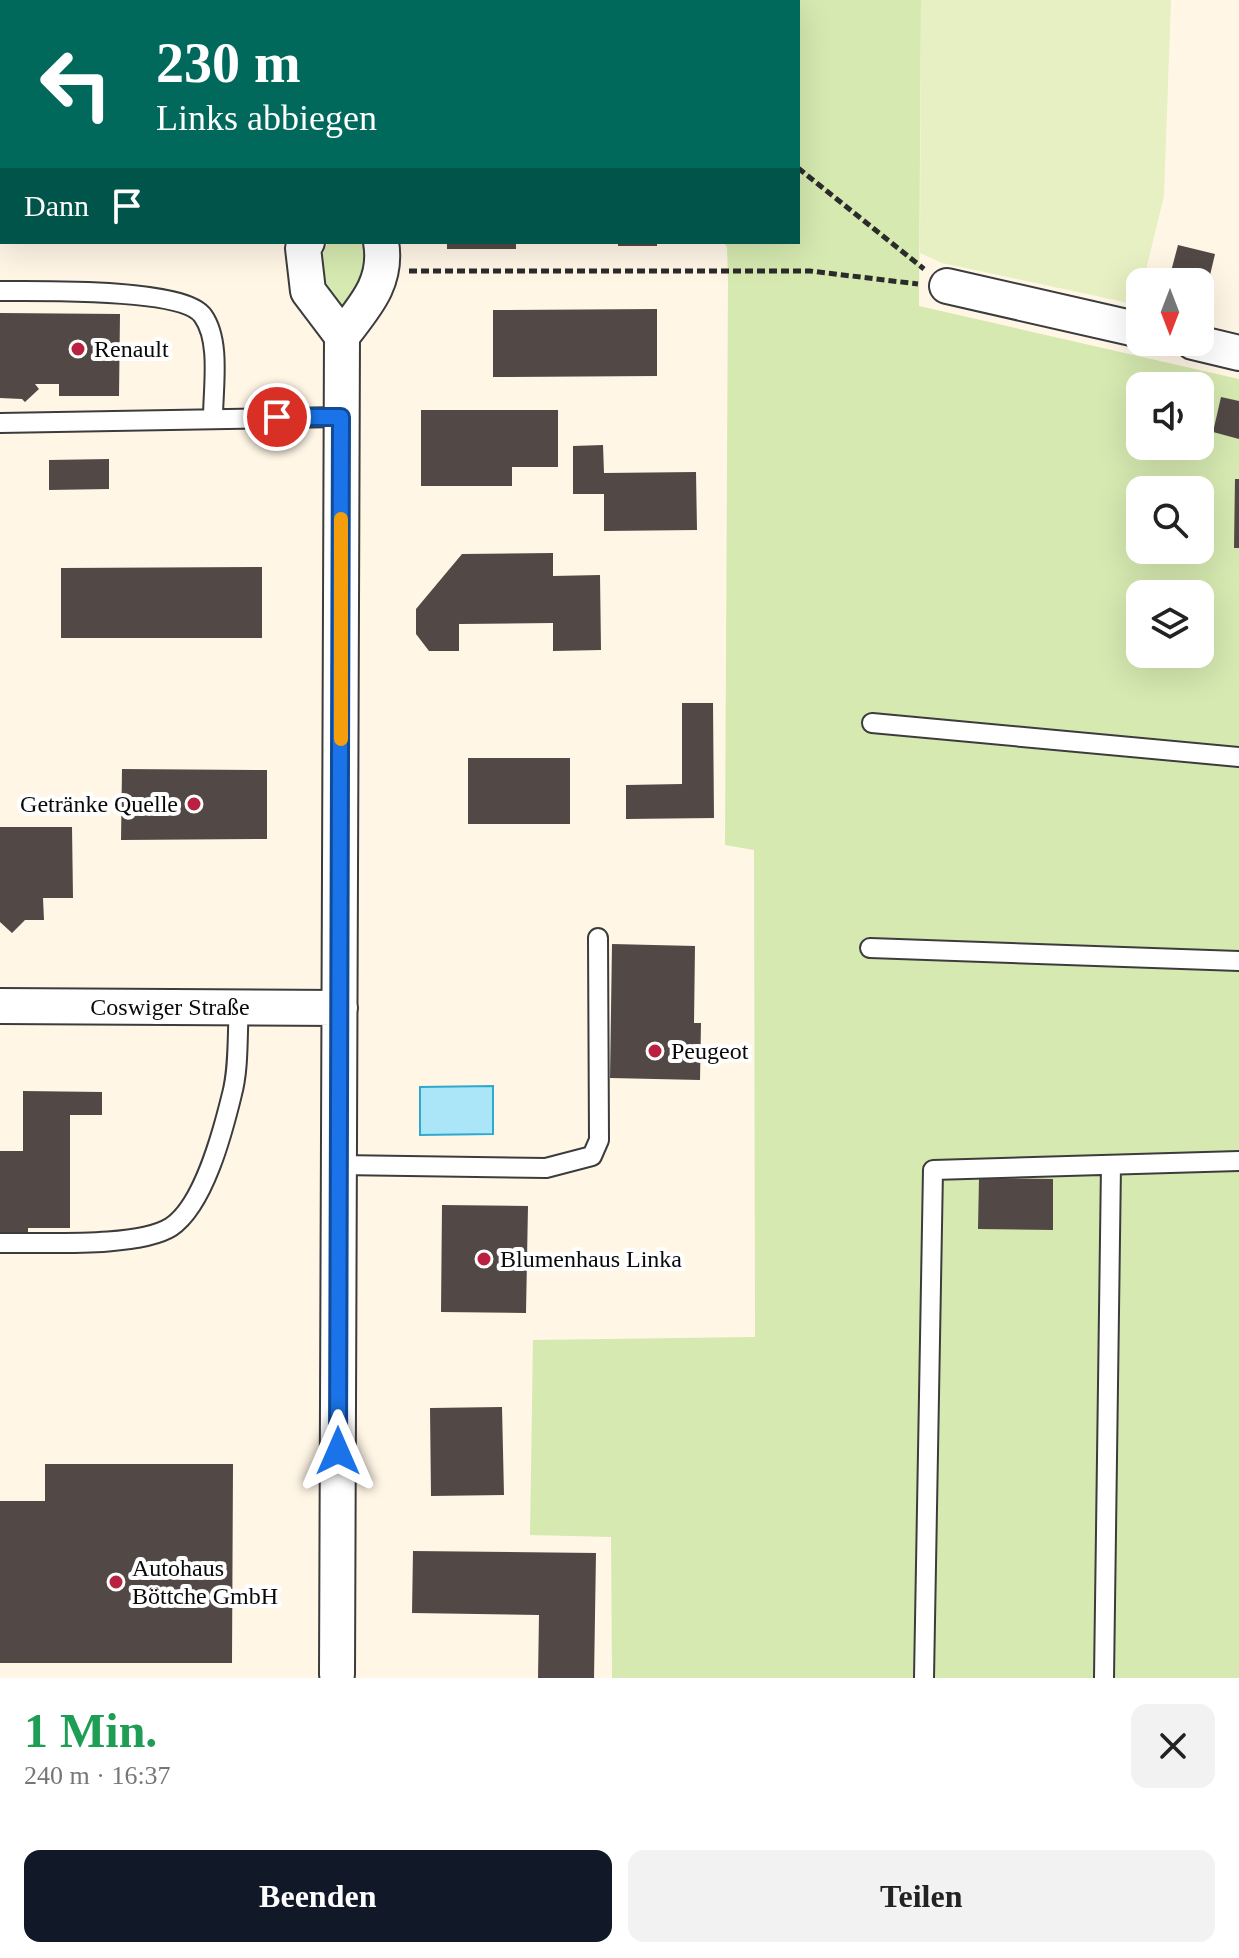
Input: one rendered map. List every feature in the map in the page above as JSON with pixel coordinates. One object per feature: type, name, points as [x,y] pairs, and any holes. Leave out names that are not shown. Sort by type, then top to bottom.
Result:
[{"type":"street","points":[[306,244],[303,248],[308,291],[342,336],[337,1677]]},
{"type":"street","points":[[342,336],[374,296],[381,256]]},
{"type":"street","points":[[947,286],[1126,327]]},
{"type":"street","points":[[1214,347],[1239,353]]},
{"type":"street","name":"Coswiger Straße","points":[[0,1006],[340,1008]]},
{"type":"lane","points":[[0,291],[151,297],[182,303],[203,314],[212,339],[213,418]]},
{"type":"lane","points":[[0,423],[341,417]]},
{"type":"lane","points":[[872,723],[1239,757]]},
{"type":"lane","points":[[339,1165],[546,1168],[592,1156],[599,1140],[598,938]]},
{"type":"lane","points":[[870,948],[1239,961]]},
{"type":"lane","points":[[0,1243],[109,1241],[146,1236],[170,1227],[187,1212],[200,1192],[233,1092],[239,1008]]},
{"type":"lane","points":[[924,1678],[933,1170],[1239,1161]]},
{"type":"lane","points":[[1104,1678],[1111,1165]]},
{"type":"path","points":[[800,170],[947,286]]},
{"type":"path","points":[[381,256],[810,271],[947,286]]},
{"type":"green space","points":[[800,0],[921,0],[919,306],[1126,353],[1126,356],[1208,372],[1126,372],[1126,460],[1214,460],[1214,373],[1239,379],[1239,1678],[612,1678],[611,1537],[530,1535],[533,1340],[755,1337],[754,850],[725,845],[728,277],[725,244],[800,244]]},
{"type":"green space","points":[[921,0],[1171,0],[1164,196],[1146,268],[1126,268],[1126,302],[942,263],[920,253]]},
{"type":"green space","points":[[327,244],[362,244],[368,265],[350,304],[338,304],[329,294],[320,260]]},
{"type":"water","points":[[493,1086],[493,1134],[420,1135],[420,1087]]},
{"type":"building","points":[[447,244],[516,244],[516,249],[447,249]]},
{"type":"building","points":[[618,244],[657,244],[657,246]]},
{"type":"building","points":[[1178,245],[1215,254],[1212,268],[1172,268]]},
{"type":"building","points":[[657,309],[657,376],[493,377],[493,310]]},
{"type":"building","name":"Renault","points":[[0,313],[120,314],[119,396],[59,396],[59,384],[35,384],[39,389],[25,402],[22,399],[0,398]]},
{"type":"building","points":[[1221,397],[1239,401],[1239,439],[1214,432]]},
{"type":"building","points":[[421,410],[558,410],[558,467],[512,467],[512,486],[421,486]]},
{"type":"building","points":[[603,445],[604,473],[696,472],[697,530],[604,531],[604,494],[573,494],[573,446]]},
{"type":"building","points":[[109,459],[109,489],[49,490],[49,460]]},
{"type":"building","points":[[1235,479],[1239,479],[1239,548],[1234,548]]},
{"type":"building","points":[[553,553],[553,576],[600,575],[601,650],[553,651],[553,623],[459,624],[459,651],[429,651],[416,634],[416,609],[462,554]]},
{"type":"building","points":[[262,567],[262,638],[61,638],[61,568]]},
{"type":"building","points":[[682,703],[713,703],[714,818],[626,819],[626,785],[682,784]]},
{"type":"building","points":[[468,758],[570,758],[570,824],[468,824]]},
{"type":"building","name":"Getränke Quelle","points":[[122,769],[267,770],[267,839],[121,840]]},
{"type":"building","points":[[0,827],[72,827],[73,898],[43,898],[44,920],[25,920],[12,933],[0,922]]},
{"type":"building","points":[[612,944],[695,946],[694,1023],[701,1023],[700,1080],[610,1078]]},
{"type":"building","points":[[23,1091],[102,1092],[102,1115],[70,1115],[70,1228],[28,1228],[28,1234],[0,1234],[0,1151],[23,1151]]},
{"type":"building","points":[[979,1178],[1053,1179],[1053,1230],[978,1229]]},
{"type":"building","name":"Blumenhaus Linka","points":[[442,1205],[528,1206],[526,1313],[441,1312]]},
{"type":"building","points":[[502,1407],[504,1495],[431,1496],[430,1408]]},
{"type":"building","name":"Autohaus Böttche GmbH","points":[[45,1464],[233,1464],[232,1663],[0,1663],[0,1501],[45,1501]]},
{"type":"building","points":[[413,1551],[596,1553],[594,1678],[538,1678],[539,1615],[412,1613]]},
{"type":"slow traffic","points":[[341,519],[341,739]]},
{"type":"place","name":"Renault","points":[[78,349]]},
{"type":"place","name":"Getränke Quelle","points":[[194,804]]},
{"type":"place","name":"Peugeot","points":[[655,1051]]},
{"type":"place","name":"Blumenhaus Linka","points":[[484,1259]]},
{"type":"place","name":"Autohaus Böttche GmbH","points":[[116,1582]]},
{"type":"route","points":[[277,417],[341,417],[338,1451]]}]
